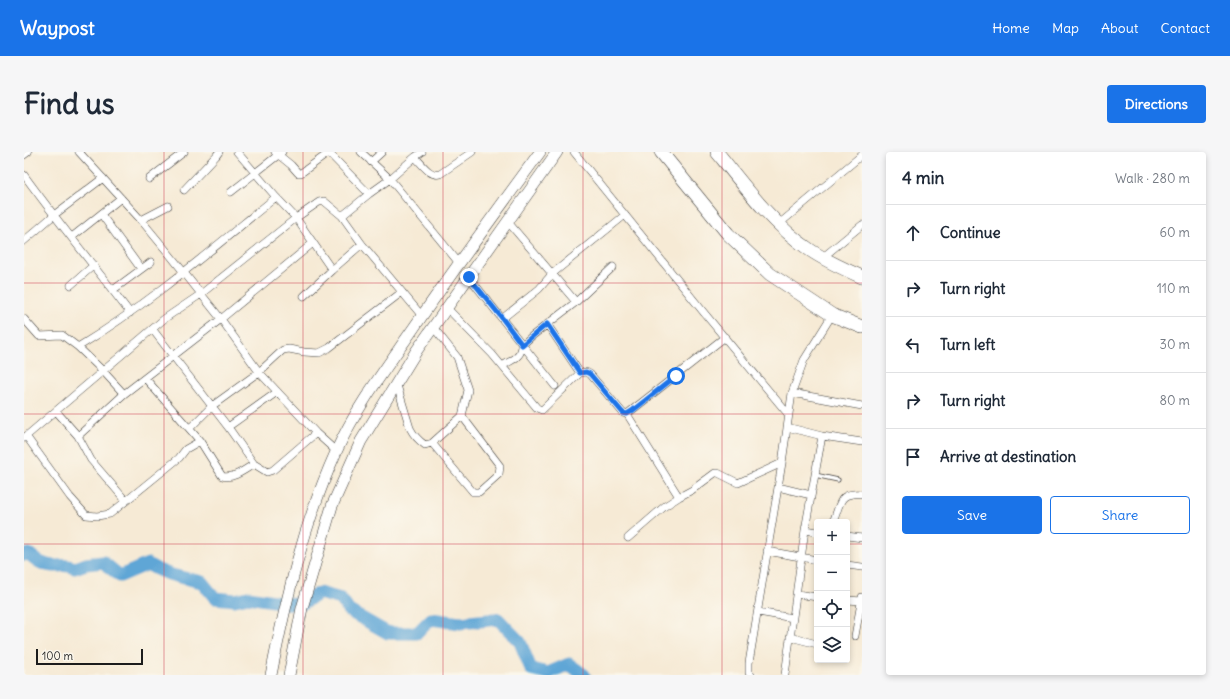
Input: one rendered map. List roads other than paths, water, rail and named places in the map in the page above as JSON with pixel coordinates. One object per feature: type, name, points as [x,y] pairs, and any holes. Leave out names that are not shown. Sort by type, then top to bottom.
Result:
[{"type":"highway","points":[[661,152],[728,234],[770,274],[832,315],[862,327]]},
{"type":"highway","points":[[717,152],[743,185],[779,224],[795,238],[822,258],[862,277]]},
{"type":"main road","points":[[271,675],[288,594],[316,502],[336,451],[356,414],[447,279],[540,152]]},
{"type":"main road","points":[[289,675],[302,608],[332,506],[360,440],[396,382],[433,327],[557,152]]},
{"type":"main road","points":[[447,279],[460,289]]},
{"type":"main road","points":[[316,502],[332,506]]},
{"type":"street","points":[[24,155],[28,152]]},
{"type":"street","points":[[80,152],[141,220],[184,272],[276,392],[336,451]]},
{"type":"street","points":[[149,179],[184,152]]},
{"type":"street","points":[[184,190],[219,152]]},
{"type":"street","points":[[237,152],[296,218],[332,270]]},
{"type":"street","points":[[231,192],[256,174],[278,153],[291,164],[298,173],[301,173],[330,152],[369,194]]},
{"type":"street","points":[[360,152],[390,179],[459,263]]},
{"type":"street","points":[[371,162],[382,152]]},
{"type":"street","points":[[342,216],[422,152]]},
{"type":"street","points":[[415,157],[432,174],[436,175],[440,174],[472,152]]},
{"type":"street","points":[[574,152],[788,414]]},
{"type":"street","points":[[779,224],[862,155]]},
{"type":"street","points":[[24,175],[130,313]]},
{"type":"street","points":[[24,241],[103,178]]},
{"type":"street","points":[[78,347],[130,313],[184,272],[276,197]]},
{"type":"street","points":[[72,237],[121,198]]},
{"type":"street","points":[[200,441],[186,450],[179,458],[110,514],[97,516],[86,515],[25,437],[164,320],[201,294],[296,218],[319,202],[324,201],[342,216],[362,244],[422,316]]},
{"type":"street","points":[[141,220],[168,206]]},
{"type":"street","points":[[101,214],[141,269]]},
{"type":"street","points":[[502,318],[539,289],[552,274],[625,215]]},
{"type":"street","points":[[508,222],[576,302]]},
{"type":"street","points":[[822,258],[862,225]]},
{"type":"street","points":[[78,436],[124,394],[221,319],[313,243]]},
{"type":"street","points":[[304,296],[362,244]]},
{"type":"street","points":[[113,290],[151,262]]},
{"type":"street","points":[[71,285],[94,265]]},
{"type":"street","points":[[502,366],[518,356],[522,351],[522,345],[576,302],[613,267]]},
{"type":"street","points":[[469,277],[554,386]]},
{"type":"street","points":[[190,428],[212,406],[260,372],[283,350],[289,349],[319,353],[329,348],[402,292]]},
{"type":"street","points":[[447,308],[502,366],[539,410],[544,409],[580,373],[586,372],[590,374],[623,413],[627,414],[679,497]]},
{"type":"street","points":[[751,675],[749,673],[749,663],[792,393],[804,360],[832,315]]},
{"type":"street","points":[[24,318],[39,336],[62,335],[78,347],[124,394]]},
{"type":"street","points":[[547,324],[580,373]]},
{"type":"street","points":[[396,382],[413,435],[425,445],[432,442],[462,416],[468,390],[466,382],[457,357],[433,327]]},
{"type":"street","points":[[153,330],[228,427],[254,464],[267,472],[270,472],[316,433]]},
{"type":"street","points":[[627,414],[725,337]]},
{"type":"street","points":[[145,378],[190,428],[222,476],[225,478],[232,476],[254,464]]},
{"type":"street","points":[[228,427],[276,392]]},
{"type":"street","points":[[792,393],[862,406]]},
{"type":"street","points":[[56,411],[78,436],[91,460],[126,501]]},
{"type":"street","points":[[432,442],[473,492],[479,492],[499,474],[500,466],[462,416]]},
{"type":"street","points":[[787,427],[822,436],[862,442]]},
{"type":"street","points":[[785,675],[805,530],[822,436]]},
{"type":"street","points":[[628,538],[665,506],[692,490],[715,473],[721,474],[738,483],[782,463]]},
{"type":"street","points":[[778,487],[812,495]]},
{"type":"street","points":[[834,519],[842,498],[850,493],[862,494]]},
{"type":"street","points":[[805,530],[814,532]]},
{"type":"street","points":[[850,536],[862,538]]},
{"type":"street","points":[[767,551],[814,559]]},
{"type":"street","points":[[850,565],[862,567]]},
{"type":"street","points":[[797,594],[814,597]]},
{"type":"street","points":[[856,636],[862,597]]},
{"type":"street","points":[[850,600],[862,601]]},
{"type":"street","points":[[758,612],[793,618]]},
{"type":"street","points":[[790,637],[814,643]]},
{"type":"lane","points":[[815,475],[838,480]]},
{"type":"waterway","points":[[24,555],[29,554],[38,561],[47,565],[75,568],[86,564],[103,562],[120,576],[148,564],[160,571],[202,582],[215,598],[235,600],[248,597],[300,605],[319,593],[341,599],[349,611],[388,633],[417,633],[431,619],[460,623],[498,619],[520,642],[531,669],[548,673],[569,664],[584,675]]}]
